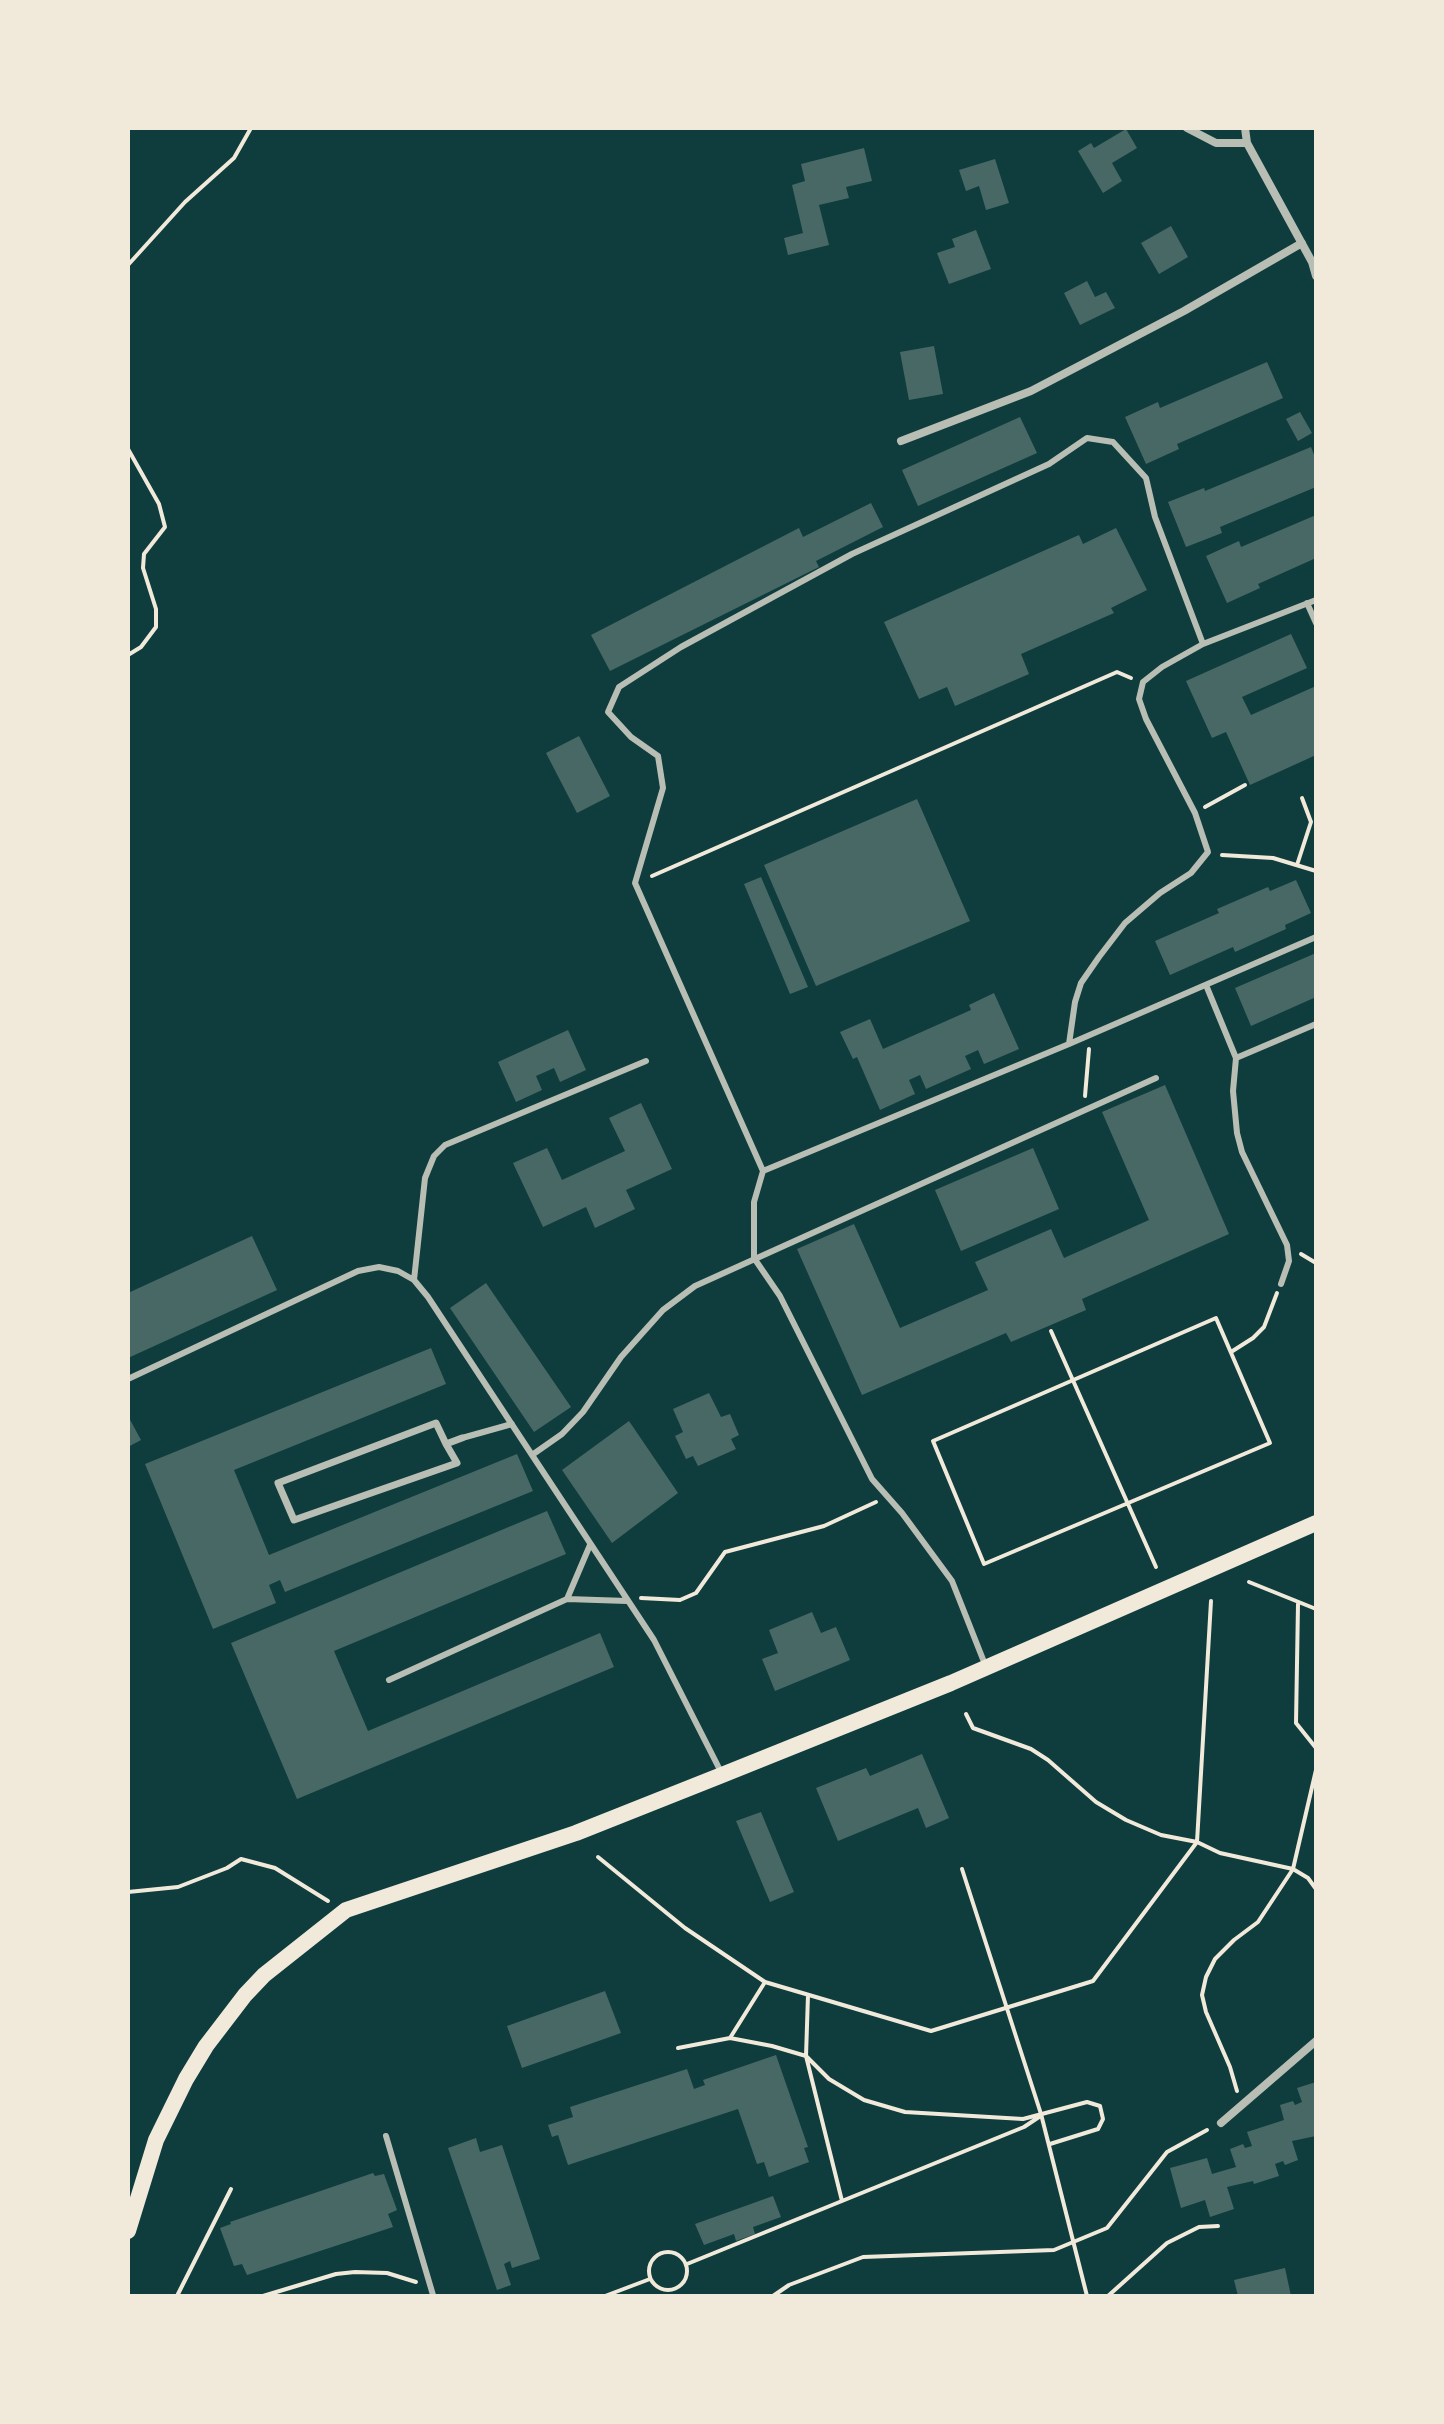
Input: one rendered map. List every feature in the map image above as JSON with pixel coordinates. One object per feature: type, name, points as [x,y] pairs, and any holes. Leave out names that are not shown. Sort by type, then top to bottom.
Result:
[{"type":"main road","points":[[128,2231],[156,2140],[206,2046],[264,1975],[344,1911],[470,1866],[576,1833],[722,1775],[986,1667],[1316,1523]]},
{"type":"street","points":[[1187,128],[1216,143],[1247,143]]},
{"type":"street","points":[[1245,128],[1247,143],[1302,243],[1316,276]]},
{"type":"street","points":[[901,441],[1031,391],[1184,311],[1302,243]]},
{"type":"street","points":[[436,1423],[446,1444],[457,1463],[294,1520],[278,1483],[436,1423]]},
{"type":"street","points":[[446,1444],[462,1438]]},
{"type":"street","points":[[1221,2123],[1316,2041]]},
{"type":"lane","points":[[986,1667],[952,1581],[902,1513],[872,1479],[780,1296],[754,1258],[754,1202],[763,1171],[635,883],[663,788],[658,756],[631,737],[608,712],[619,687],[681,647],[852,554],[1049,464],[1087,438],[1113,442],[1146,478],[1155,517],[1203,644]]},
{"type":"lane","points":[[1069,1044],[1081,983],[1099,957],[1125,923],[1160,893],[1191,873],[1208,852],[1195,813],[1146,719],[1139,699],[1143,682],[1162,667],[1203,644],[1316,600]]},
{"type":"lane","points":[[1307,603],[1316,623]]},
{"type":"lane","points":[[763,1171],[1316,937]]},
{"type":"lane","points":[[1206,985],[1236,1058],[1233,1091],[1242,1152],[1287,1245],[1289,1261],[1281,1284]]},
{"type":"lane","points":[[1236,1058],[1316,1024]]},
{"type":"lane","points":[[414,1280],[425,1178],[434,1156],[445,1145],[646,1061]]},
{"type":"lane","points":[[532,1455],[562,1434],[583,1412],[621,1357],[663,1310],[695,1286],[1156,1078]]},
{"type":"lane","points":[[128,1379],[358,1271],[379,1267],[398,1271],[414,1280],[654,1640],[722,1775]]},
{"type":"lane","points":[[462,1438],[512,1424]]},
{"type":"lane","points":[[567,1599],[590,1545]]},
{"type":"lane","points":[[389,1680],[567,1599],[626,1599]]},
{"type":"lane","points":[[386,2136],[433,2295]]},
{"type":"path","points":[[128,265],[185,202],[234,158],[251,128]]},
{"type":"path","points":[[128,449],[159,504],[165,527],[144,554],[143,568],[156,609],[156,627],[141,647],[128,655]]},
{"type":"path","points":[[635,883],[1117,672],[1143,682]]},
{"type":"path","points":[[1195,813],[1245,785]]},
{"type":"path","points":[[1297,865],[1311,822],[1302,798]]},
{"type":"path","points":[[1208,852],[1227,857],[1273,858],[1316,871]]},
{"type":"path","points":[[1084,1110],[1090,1035]]},
{"type":"path","points":[[1231,1352],[1264,1327],[1281,1284]]},
{"type":"path","points":[[1216,1318],[1270,1443],[984,1564],[933,1441],[1073,1381],[1216,1318]]},
{"type":"path","points":[[1051,1331],[1156,1567]]},
{"type":"path","points":[[626,1599],[680,1600],[688,1597],[696,1593],[725,1552],[824,1526],[876,1502]]},
{"type":"path","points":[[1249,1582],[1316,1609]]},
{"type":"path","points":[[598,1857],[685,1928],[765,1982],[931,2031],[1093,1981],[1197,1842],[1211,1601]]},
{"type":"path","points":[[1298,1604],[1296,1723],[1316,1748]]},
{"type":"path","points":[[966,1714],[973,1728],[1031,1749],[1096,1802],[1126,1820],[1161,1835],[1197,1842],[1220,1853],[1293,1869],[1308,1878],[1316,1889]]},
{"type":"path","points":[[1241,2105],[1230,2067],[1206,2012],[1202,1995],[1206,1977],[1215,1959],[1258,1922],[1293,1869],[1316,1770]]},
{"type":"path","points":[[128,1892],[178,1887],[227,1868],[241,1859],[275,1868],[344,1911]]},
{"type":"path","points":[[962,1869],[1050,2144],[1087,2296]]},
{"type":"path","points":[[730,2038],[765,1982]]},
{"type":"path","points":[[808,1995],[806,2056],[842,2201]]},
{"type":"path","points":[[678,2048],[730,2038],[772,2046],[806,2056],[829,2079],[864,2100],[905,2112],[1023,2119],[1087,2102],[1100,2106],[1103,2119],[1098,2129],[1050,2144]]},
{"type":"path","points":[[687,2264],[1024,2127],[1041,2114]]},
{"type":"path","points":[[773,2296],[789,2285],[863,2257],[1054,2250],[1107,2228],[1167,2152],[1221,2123]]},
{"type":"path","points":[[177,2296],[231,2189]]},
{"type":"path","points":[[1108,2296],[1167,2243],[1199,2227],[1218,2226]]},
{"type":"path","points":[[661,2253],[676,2253],[687,2264],[687,2279],[676,2290],[660,2290],[650,2279],[650,2263],[661,2253]]},
{"type":"path","points":[[263,2296],[336,2274],[355,2272],[403,2276],[433,2295]]},
{"type":"path","points":[[605,2296],[650,2279]]},
{"type":"path","points":[[626,2288],[628,2296]]},
{"type":"building","points":[[1126,129],[1137,148],[1112,163],[1122,181],[1103,193],[1078,151],[1091,143],[1094,148]]},
{"type":"building","points":[[864,148],[872,181],[846,187],[849,198],[819,205],[829,245],[788,255],[784,238],[803,233],[792,185],[805,181],[801,164]]},
{"type":"building","points":[[995,159],[1009,203],[986,210],[979,186],[966,191],[959,170]]},
{"type":"building","points":[[1171,226],[1188,257],[1159,274],[1141,243]]},
{"type":"building","points":[[976,230],[991,269],[949,284],[937,253],[955,247],[952,239]]},
{"type":"building","points":[[1087,281],[1095,297],[1106,292],[1115,308],[1080,325],[1064,293]]},
{"type":"building","points":[[934,346],[943,394],[909,400],[900,352]]},
{"type":"building","points":[[1267,362],[1283,398],[1177,444],[1179,449],[1146,464],[1125,417],[1158,402],[1160,408]]},
{"type":"building","points":[[1300,412],[1312,433],[1298,441],[1286,419]]},
{"type":"building","points":[[1020,417],[1037,453],[918,506],[902,470]]},
{"type":"building","points":[[1311,447],[1316,460],[1316,487],[1220,527],[1222,533],[1186,547],[1168,502],[1204,488],[1205,491]]},
{"type":"building","points":[[871,503],[883,527],[816,561],[819,567],[610,671],[591,635],[799,528],[803,537]]},
{"type":"building","points":[[1316,515],[1316,558],[1258,584],[1260,588],[1227,603],[1206,556],[1239,541],[1241,547]]},
{"type":"building","points":[[1116,528],[1147,590],[1111,608],[1114,613],[1021,654],[1029,674],[955,706],[947,687],[919,699],[884,622],[1079,535],[1083,544]]},
{"type":"building","points":[[1291,634],[1307,668],[1242,697],[1251,715],[1316,686],[1316,755],[1250,785],[1226,732],[1212,738],[1186,681]]},
{"type":"building","points":[[579,736],[610,796],[577,813],[546,753]]},
{"type":"building","points":[[917,799],[970,921],[816,986],[764,865]]},
{"type":"building","points":[[761,877],[808,987],[790,994],[744,884]]},
{"type":"building","points":[[1296,880],[1311,913],[1285,925],[1286,929],[1235,952],[1233,947],[1170,975],[1155,941],[1219,913],[1217,909],[1268,887],[1270,891]]},
{"type":"building","points":[[1316,953],[1316,997],[1251,1026],[1235,988]]},
{"type":"building","points":[[994,993],[1019,1049],[984,1064],[978,1050],[965,1056],[971,1069],[926,1089],[920,1075],[909,1080],[915,1094],[880,1110],[857,1057],[853,1059],[840,1032],[870,1019],[883,1049],[971,1010],[969,1005]]},
{"type":"building","points":[[568,1030],[586,1070],[560,1082],[554,1068],[536,1076],[542,1090],[516,1102],[498,1062]]},
{"type":"building","points":[[1165,1085],[1229,1234],[1082,1299],[1086,1310],[1011,1342],[1006,1333],[862,1395],[797,1249],[854,1224],[900,1328],[988,1290],[975,1262],[1051,1229],[1064,1258],[1149,1220],[1102,1112]]},
{"type":"building","points":[[641,1103],[672,1169],[626,1190],[635,1209],[595,1228],[586,1207],[543,1227],[513,1163],[547,1148],[562,1180],[625,1151],[609,1118]]},
{"type":"building","points":[[1033,1148],[1059,1209],[961,1251],[935,1190]]},
{"type":"building","points":[[252,1236],[277,1290],[128,1358],[128,1293]]},
{"type":"building","points":[[486,1283],[571,1407],[534,1432],[450,1308]]},
{"type":"building","points":[[431,1348],[446,1384],[234,1470],[269,1555],[517,1454],[533,1491],[285,1592],[280,1580],[269,1585],[276,1603],[213,1629],[145,1464]]},
{"type":"building","points":[[709,1393],[721,1417],[730,1414],[739,1435],[731,1439],[736,1449],[698,1466],[693,1456],[686,1459],[675,1436],[683,1432],[673,1409]]},
{"type":"building","points":[[128,1416],[141,1440],[128,1447]]},
{"type":"building","points":[[629,1421],[678,1493],[612,1543],[562,1470]]},
{"type":"building","points":[[547,1511],[566,1554],[334,1651],[368,1731],[600,1633],[614,1667],[297,1799],[231,1643]]},
{"type":"building","points":[[812,1612],[821,1633],[836,1627],[850,1660],[775,1691],[762,1659],[778,1653],[769,1630]]},
{"type":"building","points":[[922,1754],[949,1818],[926,1828],[918,1808],[838,1841],[816,1788],[866,1768],[870,1776]]},
{"type":"building","points":[[761,1812],[794,1892],[770,1902],[736,1821]]},
{"type":"building","points":[[605,1991],[621,2033],[522,2068],[507,2026]]},
{"type":"building","points":[[776,2055],[808,2147],[804,2148],[809,2162],[769,2177],[764,2162],[757,2164],[738,2109],[568,2165],[558,2135],[552,2137],[548,2125],[573,2117],[570,2107],[687,2069],[694,2089],[705,2085],[703,2080]]},
{"type":"building","points":[[1316,2082],[1316,2136],[1292,2141],[1298,2160],[1285,2165],[1283,2161],[1275,2164],[1279,2176],[1254,2184],[1253,2181],[1227,2187],[1234,2209],[1210,2217],[1205,2200],[1181,2208],[1170,2168],[1207,2158],[1212,2174],[1236,2167],[1230,2149],[1243,2144],[1245,2148],[1252,2146],[1247,2132],[1284,2120],[1280,2105],[1302,2102],[1297,2088]]},
{"type":"building","points":[[476,2138],[480,2152],[502,2145],[540,2259],[512,2268],[510,2261],[504,2264],[511,2285],[497,2290],[448,2148]]},
{"type":"building","points":[[373,2173],[375,2176],[384,2174],[397,2210],[388,2214],[393,2227],[247,2275],[242,2264],[234,2266],[220,2228]]},
{"type":"building","points":[[773,2196],[781,2217],[753,2227],[755,2234],[736,2241],[734,2234],[704,2245],[695,2224]]},
{"type":"building","points":[[1285,2268],[1291,2296],[1238,2296],[1234,2280]]}]
